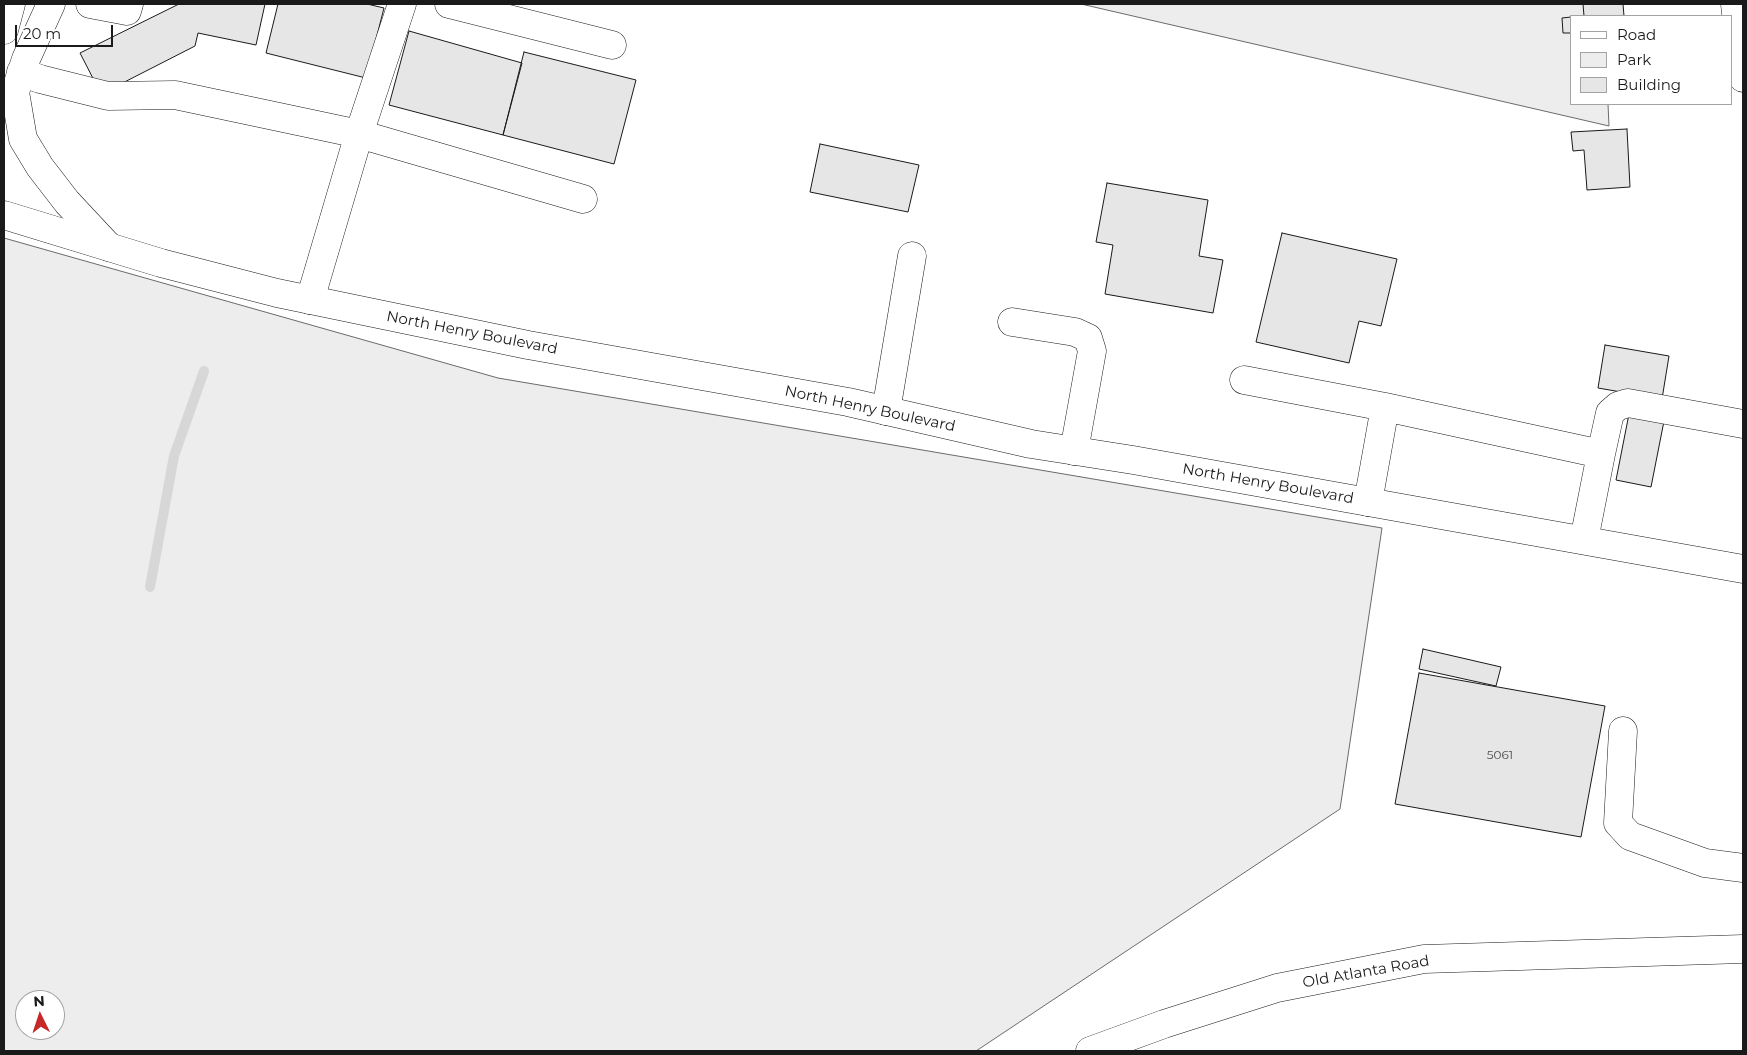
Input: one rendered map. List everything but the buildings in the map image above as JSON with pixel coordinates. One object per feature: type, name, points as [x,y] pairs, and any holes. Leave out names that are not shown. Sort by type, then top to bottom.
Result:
[{"type":"main road","points":[[4,30],[12,4]]},
{"type":"main road","points":[[4,124],[16,68],[51,4]]},
{"type":"main road","points":[[90,4],[126,11],[129,4]]},
{"type":"main road","points":[[310,300],[359,134],[402,4]]},
{"type":"main road","points":[[449,4],[612,45]]},
{"type":"main road","points":[[1735,4],[1743,78]]},
{"type":"main road","points":[[16,68],[40,79],[108,96],[175,95],[359,134],[582,199]]},
{"type":"main road","points":[[16,68],[23,139],[40,167],[67,202],[109,247]]},
{"type":"main road","name":"North Henry Boulevard","points":[[4,215],[181,268],[310,300],[528,345],[848,402],[1031,444],[1743,569]]},
{"type":"main road","points":[[886,411],[912,256]]},
{"type":"main road","points":[[1012,322],[1075,332],[1088,338],[1092,351],[1074,451]]},
{"type":"main road","points":[[1244,380],[1385,407],[1601,454]]},
{"type":"main road","points":[[1584,540],[1610,413],[1618,406],[1628,403],[1743,424]]},
{"type":"main road","points":[[1368,502],[1385,407]]},
{"type":"main road","points":[[1623,730],[1618,823],[1630,836],[1705,862],[1743,868]]},
{"type":"main road","name":"Old Atlanta Road","points":[[1090,1051],[1164,1024],[1277,988],[1424,960],[1743,949]]},
{"type":"green space","points":[[1081,4],[1601,4],[1602,15],[1570,15],[1570,105],[1608,105],[1609,126]]},
{"type":"green space","points":[[4,238],[498,378],[1382,528],[1340,809],[976,1051],[4,1051]]},
{"type":"waterway","points":[[150,587],[174,456],[204,371]]}]
